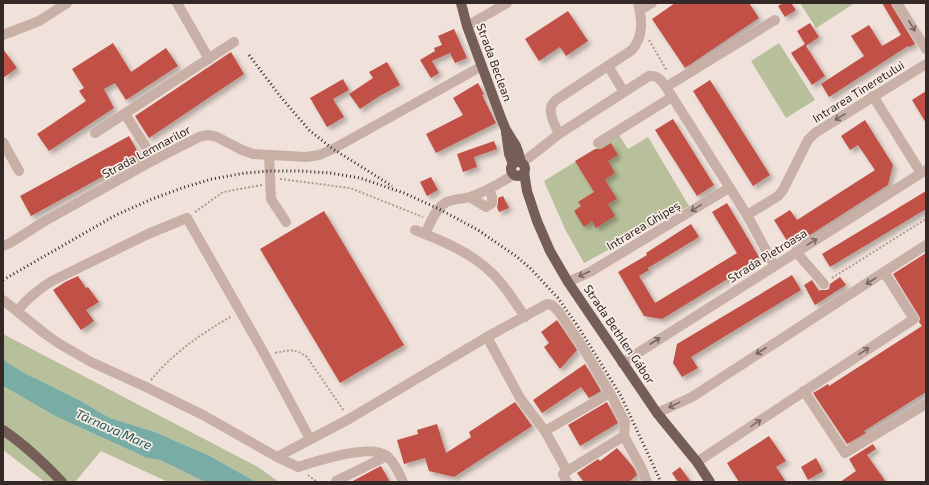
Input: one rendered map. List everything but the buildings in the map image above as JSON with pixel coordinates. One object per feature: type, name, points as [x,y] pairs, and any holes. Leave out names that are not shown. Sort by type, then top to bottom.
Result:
[{"type":"main road","name":"Strada Beclean","points":[[461,3],[482,66],[506,130],[509,154],[518,169]]},
{"type":"main road","name":"Strada Bethlen Gábor","points":[[518,169],[537,221],[550,251],[568,282],[657,413],[697,462],[710,482]]},
{"type":"main road","points":[[3,430],[29,450],[62,482]]},
{"type":"street","points":[[177,3],[209,59]]},
{"type":"street","points":[[559,134],[551,114],[552,104],[632,50],[639,39],[642,28],[639,7],[652,3]]},
{"type":"street","points":[[897,3],[926,49]]},
{"type":"street","points":[[3,35],[39,21],[63,4]]},
{"type":"street","points":[[468,26],[504,4]]},
{"type":"street","points":[[670,85],[775,20]]},
{"type":"street","points":[[95,133],[234,42]]},
{"type":"street","name":"Intrarea Tineretului","points":[[747,215],[778,196],[783,190],[808,140],[815,133],[926,64]]},
{"type":"street","name":"Strada Lemnarilor","points":[[3,246],[154,160],[199,137],[208,135],[217,137],[253,154],[306,157],[319,154],[333,149],[482,66]]},
{"type":"street","points":[[608,66],[624,92]]},
{"type":"street","points":[[425,234],[439,209],[446,202],[470,197],[492,190],[559,134],[649,76],[656,76],[670,85],[672,97],[747,215],[774,265]]},
{"type":"street","points":[[873,96],[923,172]]},
{"type":"street","points":[[598,144],[672,97]]},
{"type":"street","points":[[125,114],[154,160]]},
{"type":"street","points":[[3,142],[20,171]]},
{"type":"street","points":[[269,155],[271,199],[286,222]]},
{"type":"street","name":"Strada Pietroasa","points":[[622,363],[774,265],[923,172]]},
{"type":"street","name":"Intrarea Ghipeș","points":[[568,282],[590,272],[730,188]]},
{"type":"street","points":[[470,197],[486,207],[492,203],[492,190]]},
{"type":"street","points":[[17,311],[38,289],[52,280],[148,234],[187,218],[265,355],[310,439]]},
{"type":"street","points":[[415,230],[448,244],[475,259],[494,274],[510,294],[525,317]]},
{"type":"street","points":[[657,413],[692,396],[926,245]]},
{"type":"street","points":[[796,252],[824,284]]},
{"type":"street","points":[[697,462],[914,319],[884,272]]},
{"type":"street","points":[[3,300],[44,333],[91,362],[146,386],[203,415],[277,457],[298,467],[332,457],[366,451],[377,451],[387,456],[395,465],[403,482]]},
{"type":"street","points":[[277,457],[349,419],[547,304],[552,305],[559,312],[582,346],[610,393],[625,422],[624,436],[642,469],[647,482]]},
{"type":"street","points":[[488,337],[520,398],[545,431],[567,471]]},
{"type":"street","points":[[804,391],[845,453],[926,404]]},
{"type":"street","points":[[545,431],[610,393]]},
{"type":"street","points":[[568,482],[563,474],[624,436]]},
{"type":"street","points":[[336,482],[387,456]]},
{"type":"path","points":[[642,28],[670,85]]},
{"type":"path","points":[[187,218],[223,192],[271,180],[299,180],[350,188],[432,221]]},
{"type":"path","points":[[824,284],[926,219]]},
{"type":"path","points":[[146,386],[166,364],[183,349],[217,325],[240,312]]},
{"type":"path","points":[[265,355],[292,350],[301,352],[307,357],[349,419]]},
{"type":"green space","points":[[800,3],[855,3],[816,28]]},
{"type":"green space","points":[[779,43],[815,100],[786,118],[751,61]]},
{"type":"green space","points":[[619,135],[628,149],[648,137],[689,206],[584,263],[565,229],[544,181]]},
{"type":"green space","points":[[3,334],[258,467],[279,482],[256,482],[210,456],[155,432],[110,418],[81,401],[28,375],[3,359]]},
{"type":"green space","points":[[3,386],[57,417],[147,458],[160,460],[205,482],[168,482],[101,451],[75,482],[45,482],[3,450]]},
{"type":"water","name":"Târnava Mare","points":[[3,359],[28,375],[81,401],[110,418],[155,432],[210,456],[256,482],[205,482],[160,460],[147,458],[57,417],[3,386]]},
{"type":"railway","points":[[249,55],[280,96],[309,130],[333,149],[392,186]]},
{"type":"railway","points":[[3,280],[116,215],[152,199],[212,179],[245,173],[270,171],[330,173],[360,178],[404,193],[439,209],[478,230],[516,256],[530,268],[558,298],[579,328],[621,396],[661,482]]}]
